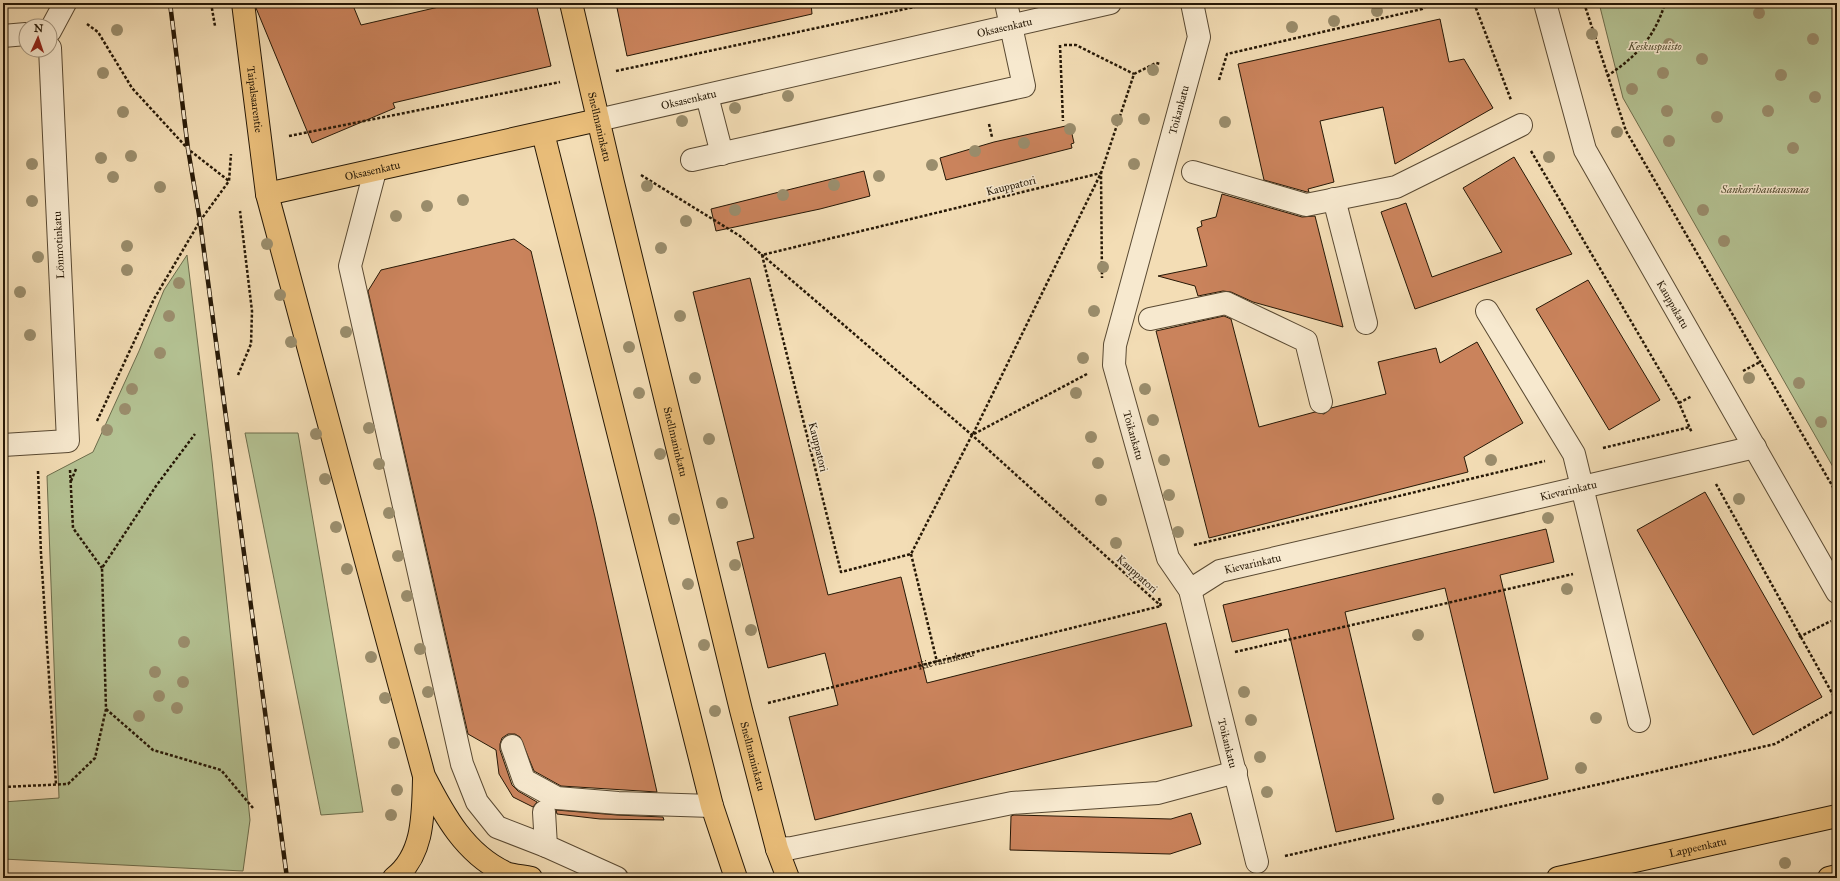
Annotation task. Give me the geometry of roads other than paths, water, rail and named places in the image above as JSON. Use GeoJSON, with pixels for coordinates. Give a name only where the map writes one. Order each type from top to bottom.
{"type":"FeatureCollection","features":[{"type":"Feature","properties":{"kind":"main road","name":"Taipalsaarentie"},"geometry":{"type":"LineString","coordinates":[[243,3],[268,194],[424,776]]}},
{"type":"Feature","properties":{"kind":"main road","name":"Snellmaninkatu"},"geometry":{"type":"LineString","coordinates":[[571,3],[739,702],[777,848],[788,878]]}},
{"type":"Feature","properties":{"kind":"main road","name":"Oksasenkatu"},"geometry":{"type":"LineString","coordinates":[[268,194],[598,120]]}},
{"type":"Feature","properties":{"kind":"main road"},"geometry":{"type":"LineString","coordinates":[[544,133],[712,806],[724,846],[736,878]]}},
{"type":"Feature","properties":{"kind":"main road"},"geometry":{"type":"LineString","coordinates":[[394,878],[403,871],[412,858],[420,836],[423,812],[424,776]]}},
{"type":"Feature","properties":{"kind":"main road"},"geometry":{"type":"LineString","coordinates":[[424,776],[443,812],[459,836],[481,859],[508,873],[531,878]]}},
{"type":"Feature","properties":{"kind":"main road","name":"Lappeenkatu"},"geometry":{"type":"LineString","coordinates":[[1558,878],[1837,816]]}},
{"type":"Feature","properties":{"kind":"main road"},"geometry":{"type":"LineString","coordinates":[[1828,878],[1837,876]]}},
{"type":"Feature","properties":{"kind":"street"},"geometry":{"type":"LineString","coordinates":[[692,160],[1024,86],[1006,3]]}},
{"type":"Feature","properties":{"kind":"street","name":"Oksasenkatu"},"geometry":{"type":"LineString","coordinates":[[598,120],[1110,3]]}},
{"type":"Feature","properties":{"kind":"street","name":"Toikankatu"},"geometry":{"type":"LineString","coordinates":[[1192,3],[1199,37],[1115,345],[1114,365],[1168,558],[1190,590],[1257,862]]}},
{"type":"Feature","properties":{"kind":"street","name":"Kauppakatu"},"geometry":{"type":"LineString","coordinates":[[1544,3],[1585,150],[1837,592]]}},
{"type":"Feature","properties":{"kind":"street"},"geometry":{"type":"LineString","coordinates":[[57,18],[64,4]]}},
{"type":"Feature","properties":{"kind":"street"},"geometry":{"type":"LineString","coordinates":[[3,36],[18,35]]}},
{"type":"Feature","properties":{"kind":"street","name":"Lönnrotinkatu"},"geometry":{"type":"LineString","coordinates":[[3,445],[68,441],[50,58]]}},
{"type":"Feature","properties":{"kind":"street"},"geometry":{"type":"LineString","coordinates":[[707,96],[722,154]]}},
{"type":"Feature","properties":{"kind":"street"},"geometry":{"type":"LineString","coordinates":[[1193,172],[1306,205],[1396,187],[1521,125]]}},
{"type":"Feature","properties":{"kind":"street"},"geometry":{"type":"LineString","coordinates":[[375,170],[350,266],[462,764],[477,802],[497,827],[546,846],[616,878]]}},
{"type":"Feature","properties":{"kind":"street"},"geometry":{"type":"LineString","coordinates":[[1334,199],[1366,323]]}},
{"type":"Feature","properties":{"kind":"street"},"geometry":{"type":"LineString","coordinates":[[1150,319],[1226,303],[1306,341],[1321,402]]}},
{"type":"Feature","properties":{"kind":"street"},"geometry":{"type":"LineString","coordinates":[[1487,311],[1574,454],[1639,721]]}},
{"type":"Feature","properties":{"kind":"street","name":"Kievarinkatu"},"geometry":{"type":"LineString","coordinates":[[1190,590],[1220,571],[1755,447]]}},
{"type":"Feature","properties":{"kind":"street"},"geometry":{"type":"LineString","coordinates":[[512,746],[524,780],[557,798],[618,803],[712,806]]}},
{"type":"Feature","properties":{"kind":"street"},"geometry":{"type":"LineString","coordinates":[[777,848],[792,848],[1012,803],[1158,793],[1236,772]]}},
{"type":"Feature","properties":{"kind":"street"},"geometry":{"type":"LineString","coordinates":[[544,812],[546,846]]}},
{"type":"Feature","properties":{"kind":"railway"},"geometry":{"type":"LineString","coordinates":[[170,3],[188,149],[200,221],[287,878]]}},
{"type":"Feature","properties":{"kind":"park label","name":"Keskuspuisto"},"geometry":{"type":"Point","coordinates":[1655,46]}},
{"type":"Feature","properties":{"kind":"park label","name":"Sankarihautausmaa"},"geometry":{"type":"Point","coordinates":[1765,189]}}]}
